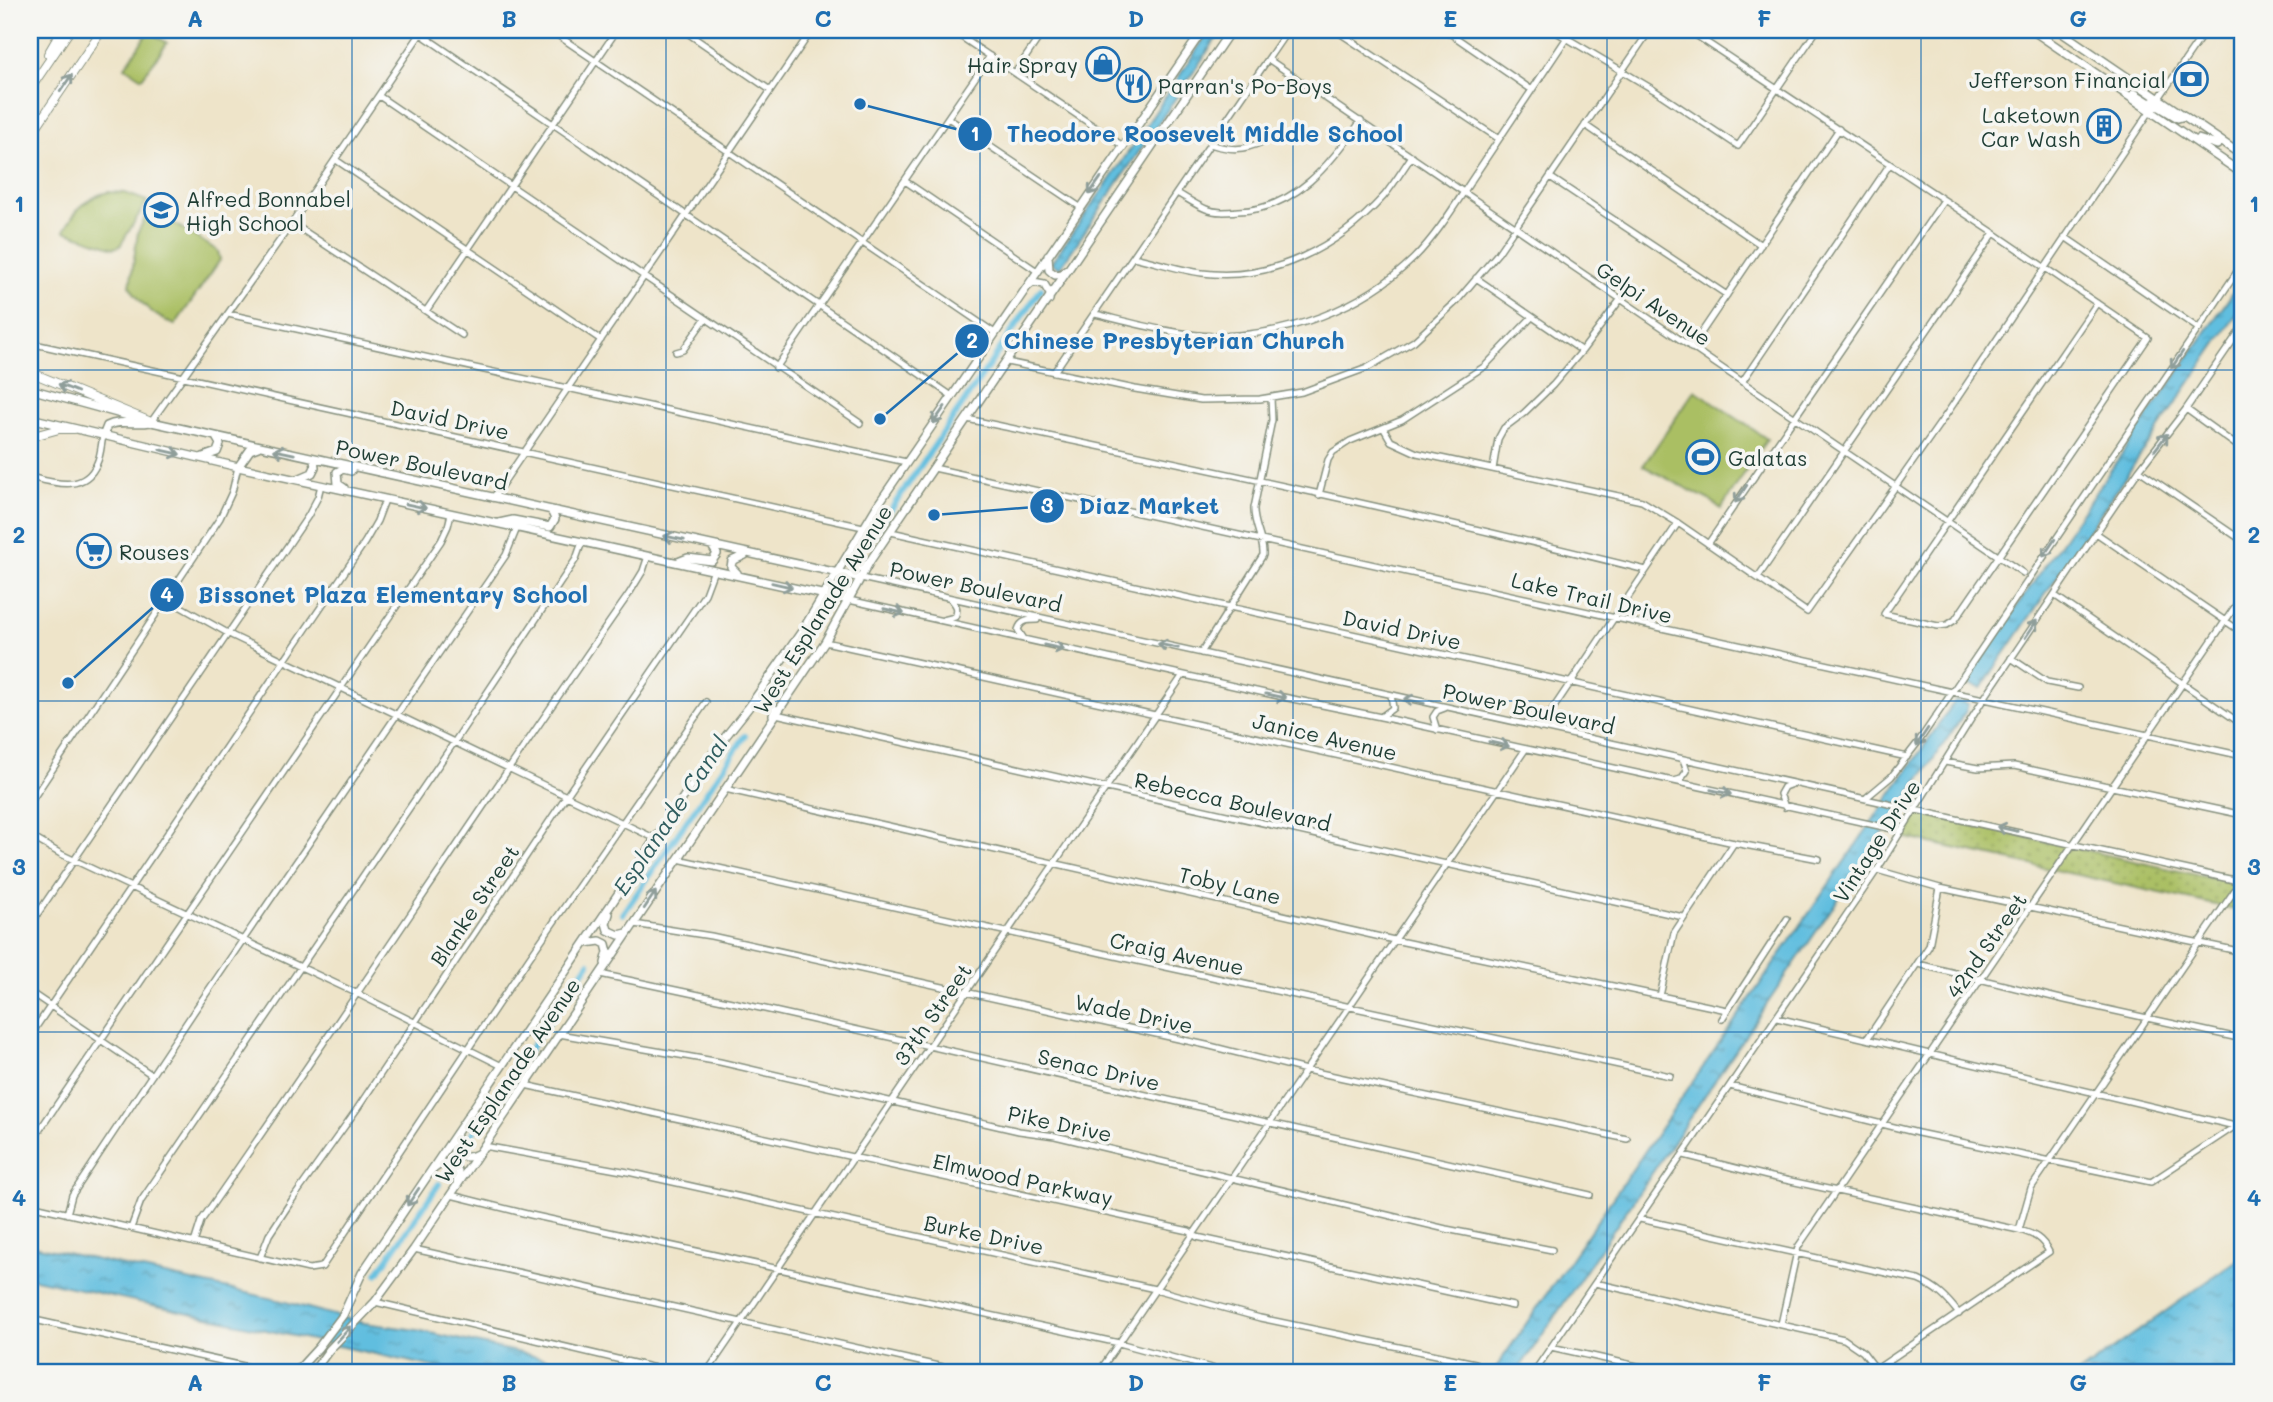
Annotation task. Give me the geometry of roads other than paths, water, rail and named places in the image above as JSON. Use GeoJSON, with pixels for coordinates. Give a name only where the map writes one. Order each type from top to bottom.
{"type":"FeatureCollection","features":[{"type":"Feature","properties":{"kind":"highway"},"geometry":{"type":"LineString","coordinates":[[30,87],[62,30]]}},
{"type":"Feature","properties":{"kind":"highway"},"geometry":{"type":"LineString","coordinates":[[30,87],[70,30]]}},
{"type":"Feature","properties":{"kind":"highway"},"geometry":{"type":"LineString","coordinates":[[30,136],[102,30]]}},
{"type":"Feature","properties":{"kind":"highway"},"geometry":{"type":"LineString","coordinates":[[30,372],[151,422]]}},
{"type":"Feature","properties":{"kind":"highway"},"geometry":{"type":"LineString","coordinates":[[30,437],[59,429],[74,429]]}},
{"type":"Feature","properties":{"kind":"main road","name":"West Esplanade Avenue"},"geometry":{"type":"LineString","coordinates":[[296,1372],[343,1314],[362,1273],[430,1171],[718,746],[753,702],[802,631],[863,527],[906,462],[1203,30]]}},
{"type":"Feature","properties":{"kind":"main road","name":"West Esplanade Avenue"},"geometry":{"type":"LineString","coordinates":[[313,1372],[329,1350],[375,1303],[414,1250],[825,642],[870,561],[1231,30]]}},
{"type":"Feature","properties":{"kind":"main road"},"geometry":{"type":"LineString","coordinates":[[2032,30],[2243,174]]}},
{"type":"Feature","properties":{"kind":"main road"},"geometry":{"type":"LineString","coordinates":[[2058,30],[2243,156]]}},
{"type":"Feature","properties":{"kind":"main road"},"geometry":{"type":"LineString","coordinates":[[2123,92],[2131,92],[2150,103],[2159,98]]}},
{"type":"Feature","properties":{"kind":"main road"},"geometry":{"type":"LineString","coordinates":[[2151,110],[2158,106],[2178,118],[2185,116]]}},
{"type":"Feature","properties":{"kind":"main road"},"geometry":{"type":"LineString","coordinates":[[2178,129],[2213,145],[2221,141]]}},
{"type":"Feature","properties":{"kind":"main road"},"geometry":{"type":"LineString","coordinates":[[1048,254],[1047,264],[1055,275],[1070,268]]}},
{"type":"Feature","properties":{"kind":"main road"},"geometry":{"type":"LineString","coordinates":[[1026,288],[1033,282],[1044,284],[1050,294],[1049,300]]}},
{"type":"Feature","properties":{"kind":"main road","name":"Power Boulevard"},"geometry":{"type":"LineString","coordinates":[[30,389],[216,437],[861,578]]}},
{"type":"Feature","properties":{"kind":"main road","name":"Power Boulevard"},"geometry":{"type":"LineString","coordinates":[[30,418],[294,480],[849,600]]}},
{"type":"Feature","properties":{"kind":"main road"},"geometry":{"type":"LineString","coordinates":[[103,436],[107,426],[114,422],[138,425],[151,422]]}},
{"type":"Feature","properties":{"kind":"main road"},"geometry":{"type":"LineString","coordinates":[[122,440],[119,430],[127,423]]}},
{"type":"Feature","properties":{"kind":"main road"},"geometry":{"type":"LineString","coordinates":[[199,458],[217,452],[220,444],[216,437]]}},
{"type":"Feature","properties":{"kind":"main road"},"geometry":{"type":"LineString","coordinates":[[238,467],[250,450],[258,446]]}},
{"type":"Feature","properties":{"kind":"main road"},"geometry":{"type":"LineString","coordinates":[[294,480],[312,473],[315,467],[314,458]]}},
{"type":"Feature","properties":{"kind":"main road"},"geometry":{"type":"LineString","coordinates":[[350,492],[338,484],[337,472],[343,469],[362,469]]}},
{"type":"Feature","properties":{"kind":"main road"},"geometry":{"type":"LineString","coordinates":[[499,524],[513,520],[550,527],[555,519],[551,510]]}},
{"type":"Feature","properties":{"kind":"main road"},"geometry":{"type":"LineString","coordinates":[[853,545],[851,564],[859,568],[870,561]]}},
{"type":"Feature","properties":{"kind":"main road"},"geometry":{"type":"LineString","coordinates":[[678,562],[688,558],[712,561],[717,554],[712,546]]}},
{"type":"Feature","properties":{"kind":"main road"},"geometry":{"type":"LineString","coordinates":[[741,576],[733,571],[732,561],[749,554]]}},
{"type":"Feature","properties":{"kind":"main road"},"geometry":{"type":"LineString","coordinates":[[837,573],[844,579],[849,600]]}},
{"type":"Feature","properties":{"kind":"main road"},"geometry":{"type":"LineString","coordinates":[[753,702],[763,699],[772,703],[775,710],[769,726]]}},
{"type":"Feature","properties":{"kind":"main road"},"geometry":{"type":"LineString","coordinates":[[612,904],[606,923],[608,930],[619,935],[628,933]]}},
{"type":"Feature","properties":{"kind":"main road"},"geometry":{"type":"LineString","coordinates":[[586,943],[600,941],[606,944],[608,952],[602,971]]}},
{"type":"Feature","properties":{"kind":"main road"},"geometry":{"type":"LineString","coordinates":[[456,1133],[454,1143],[456,1152],[460,1155],[467,1158],[482,1150]]}},
{"type":"Feature","properties":{"kind":"main road"},"geometry":{"type":"LineString","coordinates":[[430,1171],[442,1163],[453,1165],[458,1171],[457,1185]]}},
{"type":"Feature","properties":{"kind":"street"},"geometry":{"type":"LineString","coordinates":[[550,30],[995,333]]}},
{"type":"Feature","properties":{"kind":"street"},"geometry":{"type":"LineString","coordinates":[[426,311],[617,30]]}},
{"type":"Feature","properties":{"kind":"street"},"geometry":{"type":"LineString","coordinates":[[683,30],[770,90]]}},
{"type":"Feature","properties":{"kind":"street"},"geometry":{"type":"LineString","coordinates":[[493,498],[812,30]]}},
{"type":"Feature","properties":{"kind":"street"},"geometry":{"type":"LineString","coordinates":[[951,30],[961,33],[990,56],[1123,146]]}},
{"type":"Feature","properties":{"kind":"street"},"geometry":{"type":"LineString","coordinates":[[1015,73],[1044,30]]}},
{"type":"Feature","properties":{"kind":"street"},"geometry":{"type":"LineString","coordinates":[[1054,372],[1288,30]]}},
{"type":"Feature","properties":{"kind":"street"},"geometry":{"type":"LineString","coordinates":[[1335,30],[1499,139]]}},
{"type":"Feature","properties":{"kind":"street"},"geometry":{"type":"LineString","coordinates":[[1445,30],[1532,90]]}},
{"type":"Feature","properties":{"kind":"street"},"geometry":{"type":"LineString","coordinates":[[1553,30],[1738,146],[1817,30]]}},
{"type":"Feature","properties":{"kind":"street"},"geometry":{"type":"LineString","coordinates":[[1007,362],[1201,400],[1271,397],[1302,392],[1367,368],[1414,341],[1457,301],[1515,228],[1650,30]]}},
{"type":"Feature","properties":{"kind":"street"},"geometry":{"type":"LineString","coordinates":[[1688,30],[1839,129],[1994,233],[2097,303],[2148,338],[1955,620],[1938,626],[1884,614],[2097,303]]}},
{"type":"Feature","properties":{"kind":"street"},"geometry":{"type":"LineString","coordinates":[[2159,98],[2206,30]]}},
{"type":"Feature","properties":{"kind":"street"},"geometry":{"type":"LineString","coordinates":[[151,422],[292,223],[379,96],[419,31],[952,396]]}},
{"type":"Feature","properties":{"kind":"street"},"geometry":{"type":"LineString","coordinates":[[1094,314],[1213,336],[1255,334],[1309,323],[1370,291],[1414,258],[1464,192],[1566,39]]}},
{"type":"Feature","properties":{"kind":"street"},"geometry":{"type":"LineString","coordinates":[[776,368],[990,56]]}},
{"type":"Feature","properties":{"kind":"street","name":"Gelpi Avenue"},"geometry":{"type":"LineString","coordinates":[[1268,59],[2023,573]]}},
{"type":"Feature","properties":{"kind":"street"},"geometry":{"type":"LineString","coordinates":[[379,96],[860,423]]}},
{"type":"Feature","properties":{"kind":"street"},"geometry":{"type":"LineString","coordinates":[[1384,429],[1391,440],[1409,450],[1642,501],[1807,612],[1950,410],[2151,110]]}},
{"type":"Feature","properties":{"kind":"street"},"geometry":{"type":"LineString","coordinates":[[948,118],[1080,207]]}},
{"type":"Feature","properties":{"kind":"street"},"geometry":{"type":"LineString","coordinates":[[1177,193],[1205,209],[1218,212],[1246,211],[1272,204],[1297,192],[1317,176],[1361,121]]}},
{"type":"Feature","properties":{"kind":"street"},"geometry":{"type":"LineString","coordinates":[[1584,125],[1761,245]]}},
{"type":"Feature","properties":{"kind":"street"},"geometry":{"type":"LineString","coordinates":[[1691,348],[1839,129]]}},
{"type":"Feature","properties":{"kind":"street"},"geometry":{"type":"LineString","coordinates":[[1209,145],[1230,150],[1262,142]]}},
{"type":"Feature","properties":{"kind":"street"},"geometry":{"type":"LineString","coordinates":[[1133,257],[1202,273],[1232,274],[1283,265],[1335,240],[1361,219],[1385,194],[1412,156]]}},
{"type":"Feature","properties":{"kind":"street"},"geometry":{"type":"LineString","coordinates":[[335,160],[601,340]]}},
{"type":"Feature","properties":{"kind":"street"},"geometry":{"type":"LineString","coordinates":[[1742,382],[1890,164]]}},
{"type":"Feature","properties":{"kind":"street"},"geometry":{"type":"LineString","coordinates":[[1550,177],[1727,295]]}},
{"type":"Feature","properties":{"kind":"street"},"geometry":{"type":"LineString","coordinates":[[905,181],[1037,271]]}},
{"type":"Feature","properties":{"kind":"street"},"geometry":{"type":"LineString","coordinates":[[1708,544],[1944,200]]}},
{"type":"Feature","properties":{"kind":"street"},"geometry":{"type":"LineString","coordinates":[[292,223],[462,335]]}},
{"type":"Feature","properties":{"kind":"street"},"geometry":{"type":"LineString","coordinates":[[1758,577],[1994,233]]}},
{"type":"Feature","properties":{"kind":"street"},"geometry":{"type":"LineString","coordinates":[[2065,237],[2199,329]]}},
{"type":"Feature","properties":{"kind":"street","name":"Vintage Drive"},"geometry":{"type":"LineString","coordinates":[[1866,798],[1891,777],[1907,757],[2243,263]]}},
{"type":"Feature","properties":{"kind":"street"},"geometry":{"type":"LineString","coordinates":[[1476,278],[1582,351]]}},
{"type":"Feature","properties":{"kind":"street"},"geometry":{"type":"LineString","coordinates":[[1493,469],[1498,439],[1504,428],[1553,385],[1620,300]]}},
{"type":"Feature","properties":{"kind":"street"},"geometry":{"type":"LineString","coordinates":[[228,314],[906,462]]}},
{"type":"Feature","properties":{"kind":"street"},"geometry":{"type":"LineString","coordinates":[[1320,495],[1328,460],[1333,452],[1350,441],[1384,429],[1485,366],[1532,317]]}},
{"type":"Feature","properties":{"kind":"street"},"geometry":{"type":"LineString","coordinates":[[676,352],[683,350],[705,319]]}},
{"type":"Feature","properties":{"kind":"street","name":"Vintage Drive"},"geometry":{"type":"LineString","coordinates":[[1534,1372],[1877,870],[1902,831],[1912,807],[1945,762],[2011,658],[2139,470],[2186,409],[2243,326]]}},
{"type":"Feature","properties":{"kind":"street","name":"David Drive"},"geometry":{"type":"LineString","coordinates":[[30,343],[863,527]]}},
{"type":"Feature","properties":{"kind":"street"},"geometry":{"type":"LineString","coordinates":[[1201,653],[1261,560],[1264,547],[1254,520],[1272,420],[1271,397]]}},
{"type":"Feature","properties":{"kind":"street"},"geometry":{"type":"LineString","coordinates":[[2186,409],[2243,450]]}},
{"type":"Feature","properties":{"kind":"street"},"geometry":{"type":"LineString","coordinates":[[967,419],[1260,480],[1646,570]]}},
{"type":"Feature","properties":{"kind":"street"},"geometry":{"type":"LineString","coordinates":[[30,477],[70,485],[80,482],[97,464],[103,436]]}},
{"type":"Feature","properties":{"kind":"street"},"geometry":{"type":"LineString","coordinates":[[30,803],[220,518],[238,467]]}},
{"type":"Feature","properties":{"kind":"street","name":"Lake Trail Drive"},"geometry":{"type":"LineString","coordinates":[[934,468],[2243,756]]}},
{"type":"Feature","properties":{"kind":"street"},"geometry":{"type":"LineString","coordinates":[[2139,470],[2243,541]]}},
{"type":"Feature","properties":{"kind":"street"},"geometry":{"type":"LineString","coordinates":[[30,925],[308,516],[321,485]]}},
{"type":"Feature","properties":{"kind":"street"},"geometry":{"type":"LineString","coordinates":[[30,1036],[365,542],[385,500]]}},
{"type":"Feature","properties":{"kind":"street"},"geometry":{"type":"LineString","coordinates":[[30,1144],[441,541],[451,514]]}},
{"type":"Feature","properties":{"kind":"street"},"geometry":{"type":"LineString","coordinates":[[1540,728],[1678,523]]}},
{"type":"Feature","properties":{"kind":"street"},"geometry":{"type":"LineString","coordinates":[[67,1214],[72,1195],[506,555],[517,528]]}},
{"type":"Feature","properties":{"kind":"street","name":"David Drive"},"geometry":{"type":"LineString","coordinates":[[891,532],[1907,757]]}},
{"type":"Feature","properties":{"kind":"street"},"geometry":{"type":"LineString","coordinates":[[2096,533],[2243,633]]}},
{"type":"Feature","properties":{"kind":"street"},"geometry":{"type":"LineString","coordinates":[[131,1228],[141,1201],[456,741],[576,559],[582,542]]}},
{"type":"Feature","properties":{"kind":"street"},"geometry":{"type":"LineString","coordinates":[[194,1243],[201,1221],[358,994],[509,766],[629,594],[643,571],[648,556]]}},
{"type":"Feature","properties":{"kind":"street","name":"Blanke Street"},"geometry":{"type":"LineString","coordinates":[[260,1258],[269,1235],[284,1211],[705,594],[714,569]]}},
{"type":"Feature","properties":{"kind":"street","name":"Power Boulevard"},"geometry":{"type":"LineString","coordinates":[[861,578],[1792,784],[1912,807],[2243,880]]}},
{"type":"Feature","properties":{"kind":"street"},"geometry":{"type":"LineString","coordinates":[[2054,595],[2243,725]]}},
{"type":"Feature","properties":{"kind":"street","name":"42nd Street"},"geometry":{"type":"LineString","coordinates":[[1781,1324],[1798,1247],[2243,595]]}},
{"type":"Feature","properties":{"kind":"street"},"geometry":{"type":"LineString","coordinates":[[940,621],[955,617],[957,606],[950,598]]}},
{"type":"Feature","properties":{"kind":"street"},"geometry":{"type":"LineString","coordinates":[[167,599],[284,661],[509,766],[656,839]]}},
{"type":"Feature","properties":{"kind":"street","name":"Power Boulevard"},"geometry":{"type":"LineString","coordinates":[[849,600],[1902,831]]}},
{"type":"Feature","properties":{"kind":"street"},"geometry":{"type":"LineString","coordinates":[[1026,640],[1018,630],[1022,622],[1047,620]]}},
{"type":"Feature","properties":{"kind":"street","name":"Janice Avenue"},"geometry":{"type":"LineString","coordinates":[[825,642],[1734,843],[1819,859]]}},
{"type":"Feature","properties":{"kind":"street"},"geometry":{"type":"LineString","coordinates":[[2011,658],[2047,682],[2078,688]]}},
{"type":"Feature","properties":{"kind":"street","name":"37th Street"},"geometry":{"type":"LineString","coordinates":[[707,1372],[1183,675]]}},
{"type":"Feature","properties":{"kind":"street"},"geometry":{"type":"LineString","coordinates":[[1381,717],[1393,708],[1391,695]]}},
{"type":"Feature","properties":{"kind":"street"},"geometry":{"type":"LineString","coordinates":[[30,1205],[260,1258],[317,1269],[322,1267],[706,702]]}},
{"type":"Feature","properties":{"kind":"street"},"geometry":{"type":"LineString","coordinates":[[1437,730],[1433,717],[1437,711],[1445,708]]}},
{"type":"Feature","properties":{"kind":"street","name":"Rebecca Boulevard"},"geometry":{"type":"LineString","coordinates":[[776,715],[1683,917]]}},
{"type":"Feature","properties":{"kind":"street"},"geometry":{"type":"LineString","coordinates":[[1099,1372],[1525,750]]}},
{"type":"Feature","properties":{"kind":"street"},"geometry":{"type":"LineString","coordinates":[[1674,781],[1681,779],[1688,771],[1683,759]]}},
{"type":"Feature","properties":{"kind":"street"},"geometry":{"type":"LineString","coordinates":[[1945,762],[1978,768],[2014,766],[2113,785],[2243,815]]}},
{"type":"Feature","properties":{"kind":"street"},"geometry":{"type":"LineString","coordinates":[[1785,807],[1780,794],[1784,787],[1792,784]]}},
{"type":"Feature","properties":{"kind":"street","name":"Toby Lane"},"geometry":{"type":"LineString","coordinates":[[725,789],[1394,940],[1727,1010]]}},
{"type":"Feature","properties":{"kind":"street"},"geometry":{"type":"LineString","coordinates":[[30,836],[74,860],[302,967],[502,1066]]}},
{"type":"Feature","properties":{"kind":"street"},"geometry":{"type":"LineString","coordinates":[[1660,996],[1674,933],[1734,843]]}},
{"type":"Feature","properties":{"kind":"street","name":"Craig Avenue"},"geometry":{"type":"LineString","coordinates":[[678,859],[1670,1076]]}},
{"type":"Feature","properties":{"kind":"street"},"geometry":{"type":"LineString","coordinates":[[1877,870],[1940,888],[2243,952]]}},
{"type":"Feature","properties":{"kind":"street"},"geometry":{"type":"LineString","coordinates":[[2019,1230],[2027,1195],[2243,880]]}},
{"type":"Feature","properties":{"kind":"street"},"geometry":{"type":"LineString","coordinates":[[1867,1039],[1929,946],[1940,888]]}},
{"type":"Feature","properties":{"kind":"street"},"geometry":{"type":"LineString","coordinates":[[1722,1019],[1787,919]]}},
{"type":"Feature","properties":{"kind":"street","name":"Wade Drive"},"geometry":{"type":"LineString","coordinates":[[634,924],[711,936],[1626,1139]]}},
{"type":"Feature","properties":{"kind":"street"},"geometry":{"type":"LineString","coordinates":[[1918,964],[2243,1039]]}},
{"type":"Feature","properties":{"kind":"street","name":"Senac Drive"},"geometry":{"type":"LineString","coordinates":[[602,971],[1590,1195]]}},
{"type":"Feature","properties":{"kind":"street"},"geometry":{"type":"LineString","coordinates":[[30,992],[152,1075]]}},
{"type":"Feature","properties":{"kind":"street"},"geometry":{"type":"LineString","coordinates":[[1777,1018],[2235,1126]]}},
{"type":"Feature","properties":{"kind":"street","name":"Pike Drive"},"geometry":{"type":"LineString","coordinates":[[559,1034],[720,1062],[1019,1131],[1055,1136],[1446,1229],[1552,1250]]}},
{"type":"Feature","properties":{"kind":"street","name":"Elmwood Parkway"},"geometry":{"type":"LineString","coordinates":[[525,1085],[1189,1231],[1210,1240],[1513,1306]]}},
{"type":"Feature","properties":{"kind":"street"},"geometry":{"type":"LineString","coordinates":[[1730,1086],[1881,1124],[2151,1182],[2243,1121]]}},
{"type":"Feature","properties":{"kind":"street","name":"Burke Drive"},"geometry":{"type":"LineString","coordinates":[[482,1150],[628,1172],[1155,1289],[1260,1318],[1475,1363]]}},
{"type":"Feature","properties":{"kind":"street"},"geometry":{"type":"LineString","coordinates":[[1595,1283],[1844,1339],[1863,1352],[1874,1371],[2049,1252],[2038,1237],[2019,1230],[1684,1155]]}},
{"type":"Feature","properties":{"kind":"street"},"geometry":{"type":"LineString","coordinates":[[451,1195],[531,1215],[1119,1343],[1226,1372]]}},
{"type":"Feature","properties":{"kind":"street"},"geometry":{"type":"LineString","coordinates":[[1640,1219],[1918,1280],[1945,1296],[1959,1314]]}},
{"type":"Feature","properties":{"kind":"street"},"geometry":{"type":"LineString","coordinates":[[414,1250],[965,1372]]}},
{"type":"Feature","properties":{"kind":"street"},"geometry":{"type":"LineString","coordinates":[[375,1303],[672,1372]]}},
{"type":"Feature","properties":{"kind":"street"},"geometry":{"type":"LineString","coordinates":[[30,1319],[271,1372]]}},
{"type":"Feature","properties":{"kind":"street"},"geometry":{"type":"LineString","coordinates":[[1551,1347],[1664,1372]]}},
{"type":"Feature","properties":{"kind":"water"},"geometry":{"type":"Polygon","coordinates":[[[1210,30],[1222,30],[1060,268],[1051,263],[1111,178],[1210,30]]]}},
{"type":"Feature","properties":{"kind":"water"},"geometry":{"type":"Polygon","coordinates":[[[2243,278],[2243,305],[1981,688],[1967,684],[1978,663],[2243,278]]]}},
{"type":"Feature","properties":{"kind":"water"},"geometry":{"type":"Polygon","coordinates":[[[1955,701],[1968,704],[1966,711],[1517,1372],[1493,1372],[1955,701]]]}},
{"type":"Feature","properties":{"kind":"water"},"geometry":{"type":"Polygon","coordinates":[[[30,1245],[278,1300],[364,1323],[417,1330],[605,1372],[457,1372],[30,1278],[30,1245]]]}},
{"type":"Feature","properties":{"kind":"water"},"geometry":{"type":"Polygon","coordinates":[[[2243,1256],[2243,1372],[2081,1372],[2240,1258],[2243,1256]]]}},
{"type":"Feature","properties":{"kind":"waterway","name":"Esplanade Canal"},"geometry":{"type":"LineString","coordinates":[[868,543],[1041,289]]}},
{"type":"Feature","properties":{"kind":"waterway","name":"Esplanade Canal"},"geometry":{"type":"LineString","coordinates":[[623,914],[745,736]]}},
{"type":"Feature","properties":{"kind":"waterway","name":"Esplanade Canal"},"geometry":{"type":"LineString","coordinates":[[472,1134],[589,963]]}},
{"type":"Feature","properties":{"kind":"waterway","name":"Esplanade Canal"},"geometry":{"type":"LineString","coordinates":[[377,1274],[439,1184]]}},
{"type":"Feature","properties":{"kind":"place","name":"Hair Spray"},"geometry":{"type":"Point","coordinates":[1103,64]}},
{"type":"Feature","properties":{"kind":"place","name":"Jefferson Financial"},"geometry":{"type":"Point","coordinates":[2191,79]}},
{"type":"Feature","properties":{"kind":"place","name":"Parran's Po-Boys"},"geometry":{"type":"Point","coordinates":[1134,85]}},
{"type":"Feature","properties":{"kind":"place","name":"Theodore Roosevelt Middle School"},"geometry":{"type":"Point","coordinates":[860,104]}},
{"type":"Feature","properties":{"kind":"place","name":"Laketown Car Wash"},"geometry":{"type":"Point","coordinates":[2104,126]}},
{"type":"Feature","properties":{"kind":"place","name":"Alfred Bonnabel High School"},"geometry":{"type":"Point","coordinates":[161,210]}},
{"type":"Feature","properties":{"kind":"place","name":"Chinese Presbyterian Church"},"geometry":{"type":"Point","coordinates":[880,419]}},
{"type":"Feature","properties":{"kind":"place","name":"Galatas"},"geometry":{"type":"Point","coordinates":[1703,457]}},
{"type":"Feature","properties":{"kind":"place","name":"Diaz Market"},"geometry":{"type":"Point","coordinates":[934,515]}},
{"type":"Feature","properties":{"kind":"place","name":"Rouses"},"geometry":{"type":"Point","coordinates":[94,551]}},
{"type":"Feature","properties":{"kind":"place","name":"Bissonet Plaza Elementary School"},"geometry":{"type":"Point","coordinates":[68,683]}}]}
